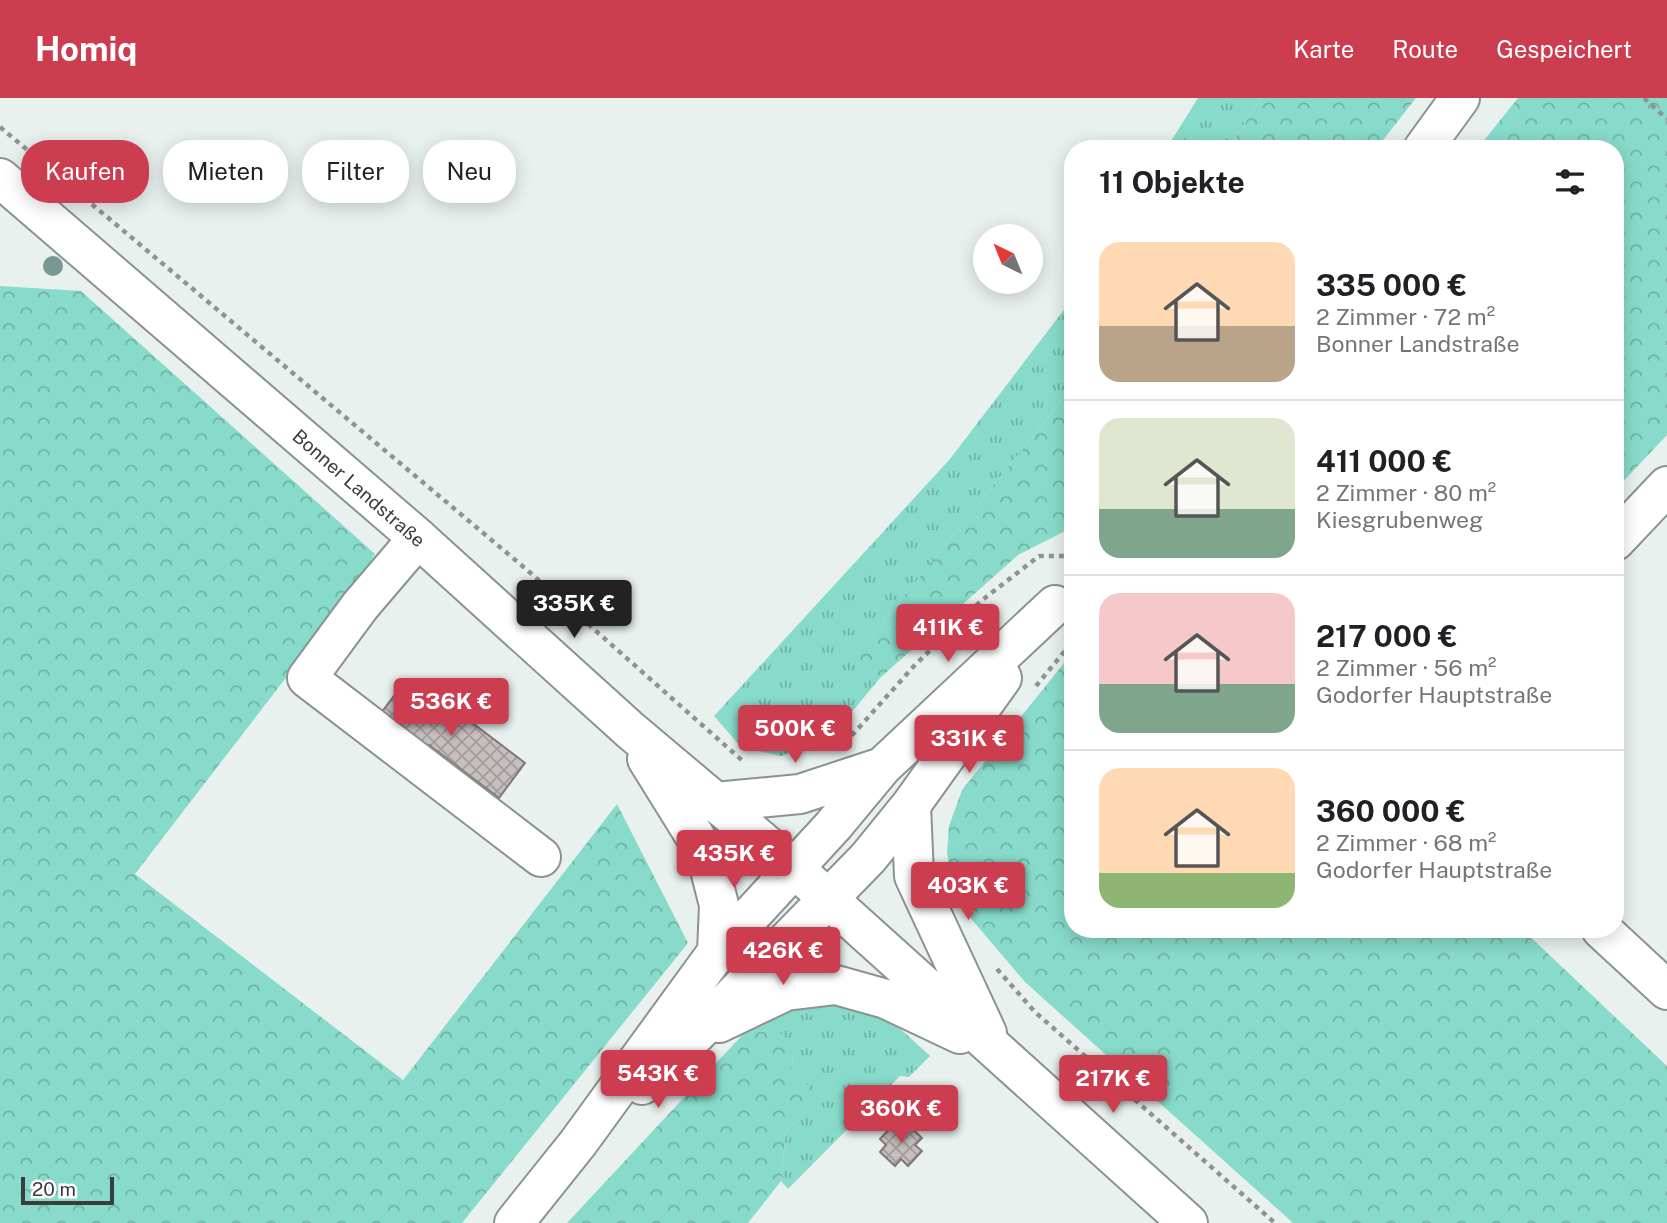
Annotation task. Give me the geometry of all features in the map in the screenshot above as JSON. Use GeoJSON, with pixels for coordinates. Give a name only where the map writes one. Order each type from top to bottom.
{"type":"FeatureCollection","features":[{"type":"Feature","properties":{"kind":"main road"},"geometry":{"type":"LineString","coordinates":[[1430,140],[1460,98]]}},
{"type":"Feature","properties":{"kind":"main road","name":"Bonner Landstraße"},"geometry":{"type":"LineString","coordinates":[[0,178],[418,538],[630,730],[795,869],[1188,1223]]}},
{"type":"Feature","properties":{"kind":"main road"},"geometry":{"type":"LineString","coordinates":[[1624,531],[1667,486]]}},
{"type":"Feature","properties":{"kind":"main road"},"geometry":{"type":"LineString","coordinates":[[418,538],[360,606],[307,678],[541,857]]}},
{"type":"Feature","properties":{"kind":"main road"},"geometry":{"type":"LineString","coordinates":[[514,1223],[578,1143],[717,952],[795,869],[882,767],[1064,594]]}},
{"type":"Feature","properties":{"kind":"main road"},"geometry":{"type":"LineString","coordinates":[[578,1143],[696,1034],[868,858],[911,805],[1064,594]]}},
{"type":"Feature","properties":{"kind":"main road"},"geometry":{"type":"LineString","coordinates":[[630,730],[706,854],[719,905],[717,952]]}},
{"type":"Feature","properties":{"kind":"main road"},"geometry":{"type":"LineString","coordinates":[[715,802],[800,794],[882,767]]}},
{"type":"Feature","properties":{"kind":"main road"},"geometry":{"type":"LineString","coordinates":[[911,805],[914,876],[995,1049]]}},
{"type":"Feature","properties":{"kind":"main road"},"geometry":{"type":"LineString","coordinates":[[1611,938],[1667,990]]}},
{"type":"Feature","properties":{"kind":"main road"},"geometry":{"type":"LineString","coordinates":[[696,1034],[786,991],[836,985],[886,999],[995,1049]]}},
{"type":"Feature","properties":{"kind":"path"},"geometry":{"type":"LineString","coordinates":[[1644,98],[1667,119]]}},
{"type":"Feature","properties":{"kind":"path"},"geometry":{"type":"LineString","coordinates":[[0,127],[526,569],[743,763],[756,765]]}},
{"type":"Feature","properties":{"kind":"path"},"geometry":{"type":"LineString","coordinates":[[836,748],[855,732],[914,666],[981,601],[1039,556],[1064,556]]}},
{"type":"Feature","properties":{"kind":"path"},"geometry":{"type":"LineString","coordinates":[[992,963],[1035,1012],[1275,1223]]}},
{"type":"Feature","properties":{"kind":"green space"},"geometry":{"type":"Polygon","coordinates":[[[1198,98],[1261,98],[1234,140],[1172,140],[1198,98]]]}},
{"type":"Feature","properties":{"kind":"green space"},"geometry":{"type":"Polygon","coordinates":[[[1261,98],[1416,98],[1383,140],[1234,140],[1261,98]]]}},
{"type":"Feature","properties":{"kind":"green space"},"geometry":{"type":"Polygon","coordinates":[[[1518,98],[1667,98],[1667,435],[1624,480],[1624,140],[1484,140],[1518,98]]]}},
{"type":"Feature","properties":{"kind":"green space"},"geometry":{"type":"Polygon","coordinates":[[[0,286],[81,291],[375,554],[348,597],[135,874],[403,1080],[617,804],[688,943],[462,1223],[0,1223],[0,286]]]}},
{"type":"Feature","properties":{"kind":"green space"},"geometry":{"type":"Polygon","coordinates":[[[1064,310],[1064,397],[856,656],[880,678],[832,736],[781,756],[741,747],[714,716],[950,459],[1064,310]]]}},
{"type":"Feature","properties":{"kind":"green space"},"geometry":{"type":"Polygon","coordinates":[[[1064,397],[1064,532],[1018,555],[880,678],[855,657],[1064,397]]]}},
{"type":"Feature","properties":{"kind":"green space"},"geometry":{"type":"Polygon","coordinates":[[[1064,663],[1064,938],[1532,938],[1667,1066],[1667,1223],[1293,1223],[1025,982],[956,901],[947,853],[949,826],[962,790],[1064,663]]]}},
{"type":"Feature","properties":{"kind":"green space"},"geometry":{"type":"Polygon","coordinates":[[[817,999],[860,1007],[894,1023],[930,1056],[909,1077],[900,1076],[788,1189],[781,1181],[786,1131],[805,1112],[791,1072],[793,1055],[747,1030],[760,1020],[817,999]]]}},
{"type":"Feature","properties":{"kind":"green space"},"geometry":{"type":"Polygon","coordinates":[[[747,1030],[783,1034],[793,1055],[791,1072],[810,1087],[805,1112],[786,1131],[781,1181],[748,1223],[567,1223],[747,1030]]]}},
{"type":"Feature","properties":{"kind":"building"},"geometry":{"type":"Polygon","coordinates":[[[406,680],[458,719],[462,715],[525,763],[499,798],[429,745],[424,752],[378,717],[406,680]]]}},
{"type":"Feature","properties":{"kind":"building"},"geometry":{"type":"Polygon","coordinates":[[[894,1124],[901,1131],[907,1124],[922,1138],[915,1145],[922,1151],[908,1166],[901,1159],[895,1166],[880,1152],[886,1145],[880,1139],[894,1124]]]}}]}
